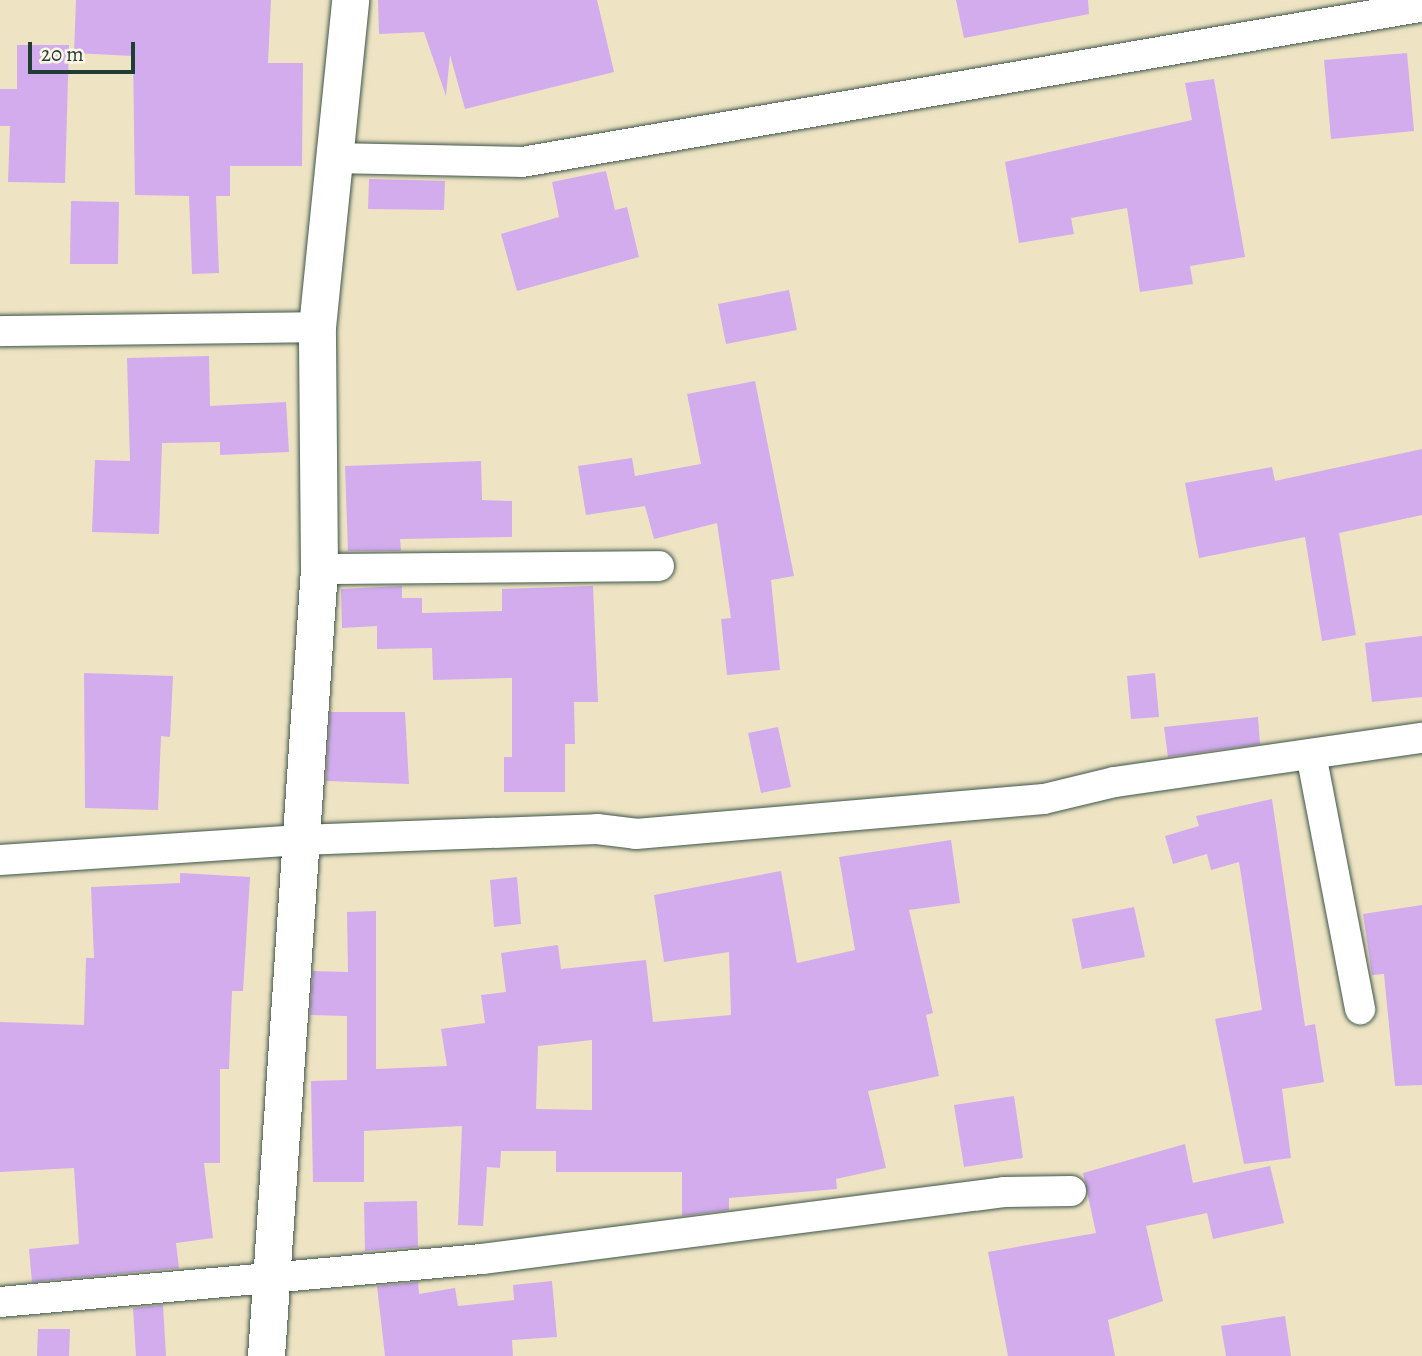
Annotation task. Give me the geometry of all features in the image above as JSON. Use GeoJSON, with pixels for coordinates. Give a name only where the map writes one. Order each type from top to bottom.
{"type":"FeatureCollection","features":[{"type":"Feature","properties":{"kind":"street"},"geometry":{"type":"LineString","coordinates":[[267,1356],[319,569],[317,327],[350,0]]}},
{"type":"Feature","properties":{"kind":"street"},"geometry":{"type":"LineString","coordinates":[[336,158],[522,162],[1419,7]]}},
{"type":"Feature","properties":{"kind":"street"},"geometry":{"type":"LineString","coordinates":[[0,331],[317,327]]}},
{"type":"Feature","properties":{"kind":"street"},"geometry":{"type":"LineString","coordinates":[[319,569],[659,566]]}},
{"type":"Feature","properties":{"kind":"street"},"geometry":{"type":"LineString","coordinates":[[0,860],[300,840],[597,829],[636,834],[1044,799],[1422,738]]}},
{"type":"Feature","properties":{"kind":"street"},"geometry":{"type":"LineString","coordinates":[[1311,754],[1360,1009]]}},
{"type":"Feature","properties":{"kind":"street"},"geometry":{"type":"LineString","coordinates":[[0,1302],[272,1275],[482,1259],[1004,1192],[1071,1191]]}},
{"type":"Feature","properties":{"kind":"building"},"geometry":{"type":"Polygon","coordinates":[[[76,0],[271,0],[268,63],[303,63],[302,166],[230,166],[230,196],[216,196],[219,273],[192,274],[189,196],[135,195],[133,56],[74,53],[76,0]]]}},
{"type":"Feature","properties":{"kind":"building"},"geometry":{"type":"Polygon","coordinates":[[[378,0],[597,0],[614,72],[465,109],[450,55],[446,96],[424,32],[379,34],[378,0]]]}},
{"type":"Feature","properties":{"kind":"building"},"geometry":{"type":"Polygon","coordinates":[[[956,0],[1088,0],[1089,14],[964,38],[956,0]]]}},
{"type":"Feature","properties":{"kind":"building"},"geometry":{"type":"Polygon","coordinates":[[[17,45],[69,45],[65,183],[8,182],[10,126],[0,126],[0,89],[17,89],[17,45]]]}},
{"type":"Feature","properties":{"kind":"building"},"geometry":{"type":"Polygon","coordinates":[[[1407,53],[1414,131],[1331,139],[1324,60],[1407,53]]]}},
{"type":"Feature","properties":{"kind":"building"},"geometry":{"type":"Polygon","coordinates":[[[1214,79],[1245,257],[1190,266],[1193,284],[1140,292],[1127,208],[1071,218],[1074,234],[1019,243],[1005,162],[1192,120],[1185,83],[1214,79]]]}},
{"type":"Feature","properties":{"kind":"building"},"geometry":{"type":"Polygon","coordinates":[[[606,171],[615,210],[627,207],[639,257],[517,291],[501,234],[559,217],[552,182],[606,171]]]}},
{"type":"Feature","properties":{"kind":"building"},"geometry":{"type":"Polygon","coordinates":[[[369,179],[445,181],[444,210],[368,209],[369,179]]]}},
{"type":"Feature","properties":{"kind":"building"},"geometry":{"type":"Polygon","coordinates":[[[71,201],[119,202],[118,264],[70,264],[71,201]]]}},
{"type":"Feature","properties":{"kind":"building"},"geometry":{"type":"Polygon","coordinates":[[[789,290],[797,330],[726,344],[718,304],[789,290]]]}},
{"type":"Feature","properties":{"kind":"building"},"geometry":{"type":"Polygon","coordinates":[[[209,356],[210,406],[286,402],[289,452],[220,455],[220,442],[162,443],[159,534],[92,532],[95,460],[130,461],[127,358],[209,356]]]}},
{"type":"Feature","properties":{"kind":"building"},"geometry":{"type":"Polygon","coordinates":[[[755,381],[794,576],[771,580],[780,670],[727,675],[721,619],[731,618],[717,523],[654,539],[645,506],[586,515],[578,466],[632,458],[635,476],[701,464],[687,394],[755,381]]]}},
{"type":"Feature","properties":{"kind":"building"},"geometry":{"type":"Polygon","coordinates":[[[1422,449],[1422,515],[1339,533],[1356,635],[1322,641],[1305,537],[1199,558],[1185,483],[1272,467],[1275,481],[1422,449]]]}},
{"type":"Feature","properties":{"kind":"building"},"geometry":{"type":"Polygon","coordinates":[[[481,461],[482,500],[512,501],[512,537],[400,539],[401,551],[348,551],[345,466],[481,461]]]}},
{"type":"Feature","properties":{"kind":"building"},"geometry":{"type":"Polygon","coordinates":[[[402,586],[402,598],[422,598],[422,613],[502,611],[502,589],[593,586],[598,702],[574,702],[575,744],[565,744],[565,792],[504,792],[504,757],[512,757],[512,678],[433,680],[432,648],[377,649],[377,626],[342,628],[341,589],[402,586]]]}},
{"type":"Feature","properties":{"kind":"building"},"geometry":{"type":"Polygon","coordinates":[[[1422,636],[1422,697],[1372,702],[1365,643],[1422,636]]]}},
{"type":"Feature","properties":{"kind":"building"},"geometry":{"type":"Polygon","coordinates":[[[84,673],[173,676],[170,737],[161,736],[158,810],[85,808],[84,673]]]}},
{"type":"Feature","properties":{"kind":"building"},"geometry":{"type":"Polygon","coordinates":[[[1155,673],[1159,717],[1131,719],[1127,676],[1155,673]]]}},
{"type":"Feature","properties":{"kind":"building"},"geometry":{"type":"Polygon","coordinates":[[[330,712],[405,712],[409,784],[326,781],[330,712]]]}},
{"type":"Feature","properties":{"kind":"building"},"geometry":{"type":"Polygon","coordinates":[[[1258,717],[1260,744],[1168,757],[1164,727],[1258,717]]]}},
{"type":"Feature","properties":{"kind":"building"},"geometry":{"type":"Polygon","coordinates":[[[778,727],[791,787],[761,793],[748,733],[778,727]]]}},
{"type":"Feature","properties":{"kind":"building"},"geometry":{"type":"Polygon","coordinates":[[[1272,799],[1305,1026],[1315,1024],[1324,1082],[1282,1089],[1291,1158],[1244,1164],[1215,1019],[1262,1010],[1239,862],[1211,870],[1207,854],[1173,864],[1165,836],[1199,826],[1196,816],[1272,799]]]}},
{"type":"Feature","properties":{"kind":"building"},"geometry":{"type":"Polygon","coordinates":[[[951,840],[960,903],[909,910],[933,1013],[926,1015],[939,1076],[868,1091],[886,1168],[836,1179],[837,1189],[729,1198],[729,1210],[682,1216],[682,1172],[556,1172],[556,1151],[501,1151],[500,1168],[487,1167],[483,1226],[458,1225],[462,1126],[364,1131],[364,1182],[313,1182],[311,1081],[347,1080],[347,1016],[310,1015],[313,971],[348,972],[347,912],[376,911],[376,1069],[447,1066],[441,1029],[485,1023],[481,995],[506,992],[501,953],[558,945],[561,969],[646,960],[653,1022],[731,1015],[729,952],[664,962],[654,895],[781,871],[797,963],[855,950],[839,857],[951,840]],[[592,1040],[538,1046],[536,1109],[592,1110],[592,1040]]]}},
{"type":"Feature","properties":{"kind":"building"},"geometry":{"type":"Polygon","coordinates":[[[180,873],[250,877],[243,991],[232,991],[229,1069],[220,1069],[220,1163],[204,1163],[213,1238],[176,1243],[179,1268],[32,1282],[29,1249],[79,1244],[74,1168],[0,1172],[0,1022],[84,1025],[86,958],[94,958],[91,887],[180,883],[180,873]]]}},
{"type":"Feature","properties":{"kind":"building"},"geometry":{"type":"Polygon","coordinates":[[[517,877],[521,924],[494,927],[490,880],[517,877]]]}},
{"type":"Feature","properties":{"kind":"building"},"geometry":{"type":"Polygon","coordinates":[[[1422,905],[1422,1085],[1395,1086],[1384,974],[1372,975],[1363,914],[1422,905]]]}},
{"type":"Feature","properties":{"kind":"building"},"geometry":{"type":"Polygon","coordinates":[[[1134,907],[1145,957],[1082,969],[1072,919],[1134,907]]]}},
{"type":"Feature","properties":{"kind":"building"},"geometry":{"type":"Polygon","coordinates":[[[1014,1096],[1023,1158],[964,1167],[954,1105],[1014,1096]]]}},
{"type":"Feature","properties":{"kind":"building"},"geometry":{"type":"Polygon","coordinates":[[[1185,1144],[1193,1183],[1270,1166],[1284,1223],[1213,1239],[1207,1213],[1146,1226],[1163,1301],[1108,1320],[1115,1356],[1008,1356],[988,1252],[1096,1233],[1083,1173],[1185,1144]]]}},
{"type":"Feature","properties":{"kind":"building"},"geometry":{"type":"Polygon","coordinates":[[[417,1201],[418,1247],[365,1251],[364,1202],[417,1201]]]}},
{"type":"Feature","properties":{"kind":"building"},"geometry":{"type":"Polygon","coordinates":[[[552,1281],[557,1337],[512,1340],[513,1356],[385,1356],[377,1286],[418,1282],[419,1294],[455,1288],[458,1306],[514,1300],[513,1285],[552,1281]]]}},
{"type":"Feature","properties":{"kind":"building"},"geometry":{"type":"Polygon","coordinates":[[[163,1305],[166,1356],[136,1356],[133,1308],[163,1305]]]}},
{"type":"Feature","properties":{"kind":"building"},"geometry":{"type":"Polygon","coordinates":[[[1285,1316],[1291,1356],[1226,1356],[1221,1326],[1285,1316]]]}},
{"type":"Feature","properties":{"kind":"building"},"geometry":{"type":"Polygon","coordinates":[[[38,1329],[70,1329],[69,1356],[37,1356],[38,1329]]]}}]}
